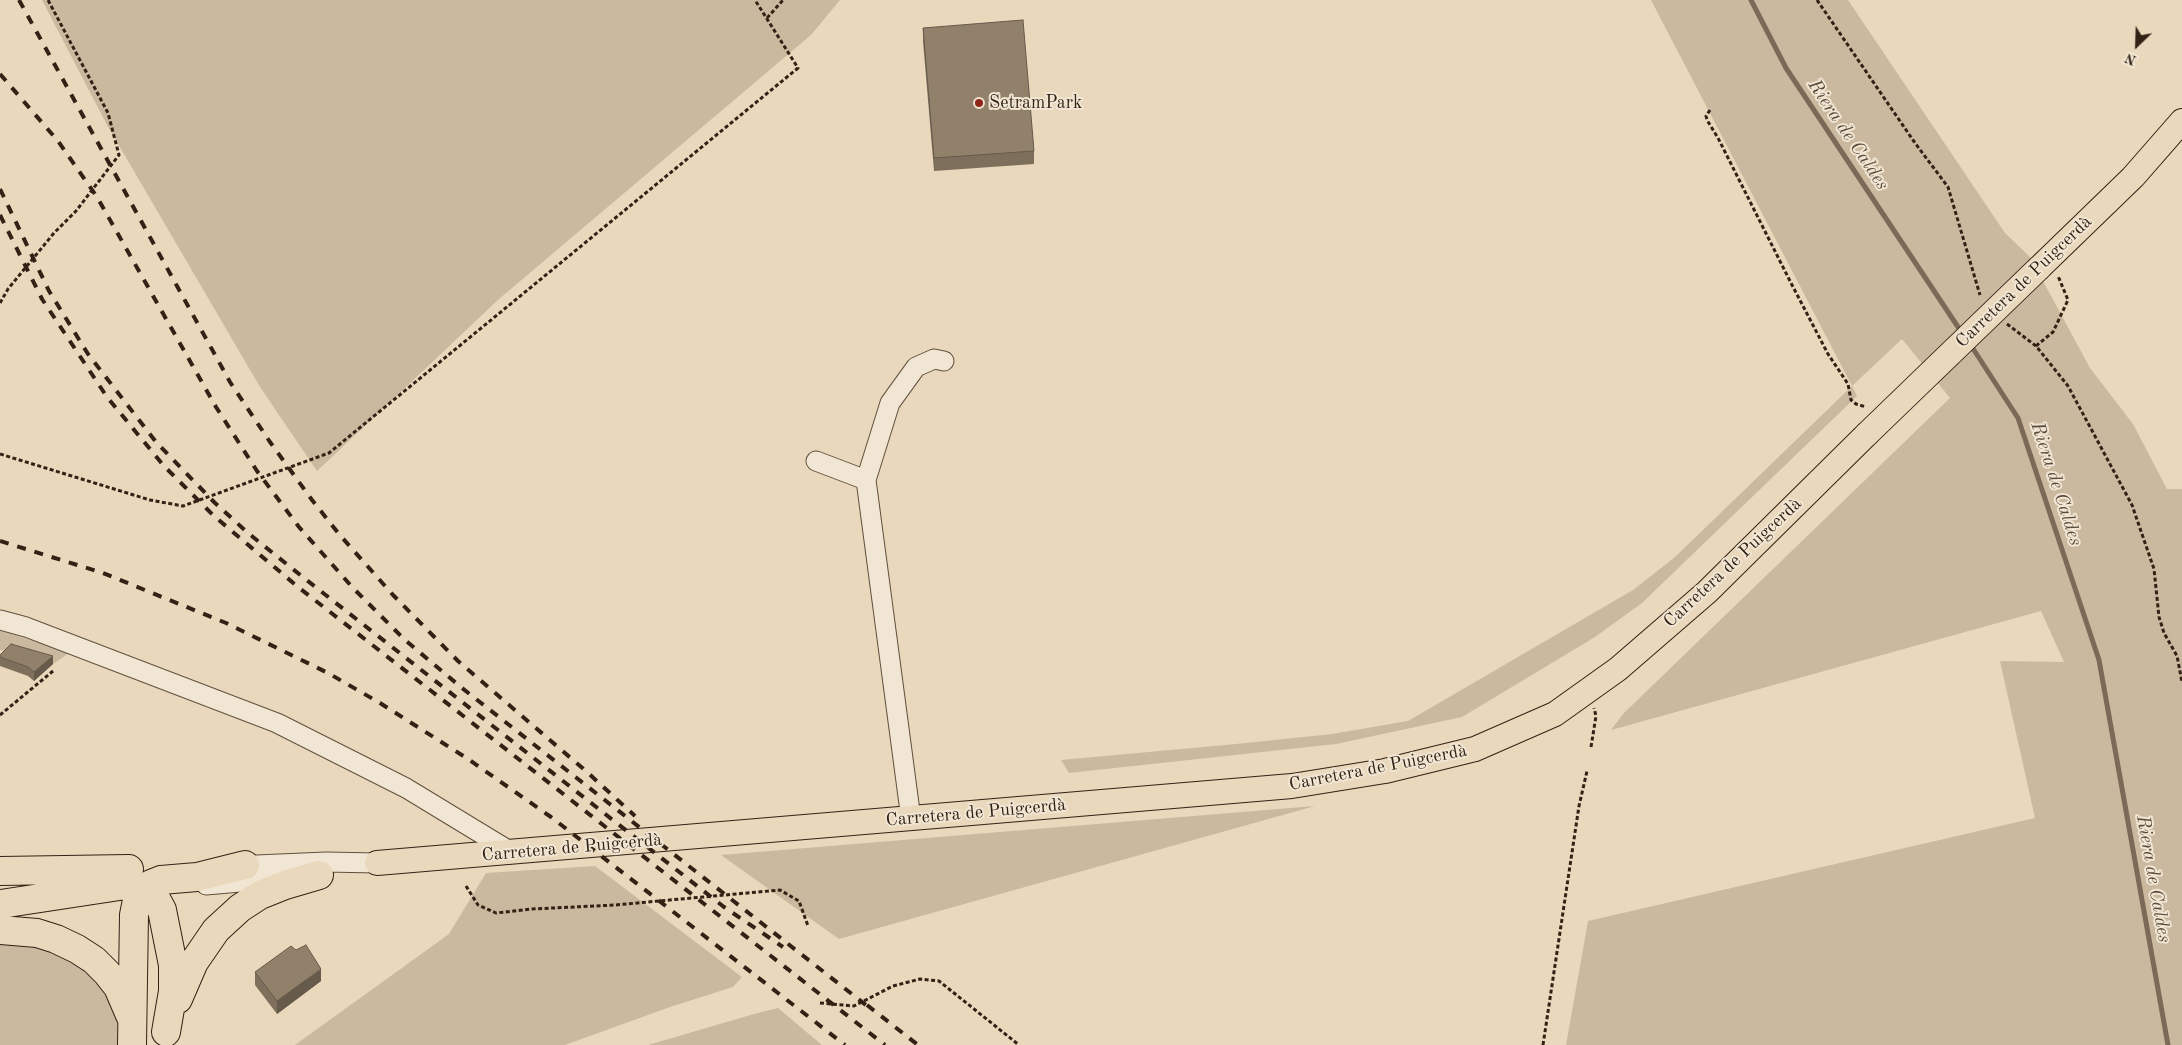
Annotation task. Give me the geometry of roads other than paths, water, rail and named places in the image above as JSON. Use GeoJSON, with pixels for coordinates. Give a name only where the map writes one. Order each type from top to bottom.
{"type":"FeatureCollection","features":[{"type":"Feature","properties":{"kind":"highway"},"geometry":{"type":"LineString","coordinates":[[132,1038],[134,915],[137,900],[151,884],[161,880],[196,877],[245,865]]}},
{"type":"Feature","properties":{"kind":"highway"},"geometry":{"type":"LineString","coordinates":[[0,871],[194,867]]}},
{"type":"Feature","properties":{"kind":"highway"},"geometry":{"type":"LineString","coordinates":[[164,1039],[194,962],[222,924],[240,908],[260,895],[319,875]]}},
{"type":"Feature","properties":{"kind":"highway"},"geometry":{"type":"LineString","coordinates":[[0,913],[126,885],[144,890],[156,899],[162,910],[172,958],[173,991],[164,1039]]}},
{"type":"Feature","properties":{"kind":"highway"},"geometry":{"type":"LineString","coordinates":[[0,913],[24,931],[56,939],[94,960],[118,988],[130,1012],[132,1038]]}},
{"type":"Feature","properties":{"kind":"main road","name":"Carretera de Puigcerdà"},"geometry":{"type":"LineString","coordinates":[[377,863],[1292,786],[1385,771],[1476,749],[1556,714],[1618,669],[1707,592],[2132,177],[2182,121]]}},
{"type":"Feature","properties":{"kind":"main road","name":"Carretera de Puigcerdà"},"geometry":{"type":"LineString","coordinates":[[2132,177],[2182,135]]}},
{"type":"Feature","properties":{"kind":"street"},"geometry":{"type":"LineString","coordinates":[[911,819],[866,480],[890,404],[916,367],[934,359],[944,361]]}},
{"type":"Feature","properties":{"kind":"street"},"geometry":{"type":"LineString","coordinates":[[816,461],[866,480]]}},
{"type":"Feature","properties":{"kind":"street"},"geometry":{"type":"LineString","coordinates":[[0,620],[26,628],[277,723],[406,788],[513,853]]}},
{"type":"Feature","properties":{"kind":"street"},"geometry":{"type":"LineString","coordinates":[[0,913],[82,882],[141,872],[245,865],[326,862],[377,863]]}},
{"type":"Feature","properties":{"kind":"street"},"geometry":{"type":"LineString","coordinates":[[144,890],[319,875],[377,863]]}},
{"type":"Feature","properties":{"kind":"waterway","name":"Riera de Caldes"},"geometry":{"type":"LineString","coordinates":[[1751,0],[1786,68],[1962,333]]}},
{"type":"Feature","properties":{"kind":"waterway","name":"Riera de Caldes"},"geometry":{"type":"LineString","coordinates":[[1970,344],[2018,418],[2099,660],[2168,1045]]}},
{"type":"Feature","properties":{"kind":"railway"},"geometry":{"type":"LineString","coordinates":[[19,0],[230,382],[312,500],[339,534],[393,595],[458,661],[635,816]]}},
{"type":"Feature","properties":{"kind":"railway"},"geometry":{"type":"LineString","coordinates":[[0,74],[58,141],[97,197],[216,407],[257,471],[299,527],[353,588],[405,640],[462,688],[871,1009]]}},
{"type":"Feature","properties":{"kind":"railway"},"geometry":{"type":"LineString","coordinates":[[0,189],[49,291],[88,354],[156,442],[214,502],[248,533],[304,578],[724,907],[783,947]]}},
{"type":"Feature","properties":{"kind":"railway"},"geometry":{"type":"LineString","coordinates":[[0,215],[42,299],[107,397],[164,466],[214,516],[298,587],[885,1045]]}},
{"type":"Feature","properties":{"kind":"railway"},"geometry":{"type":"LineString","coordinates":[[0,541],[103,573],[226,623],[328,673],[380,703],[468,759],[551,817],[845,1045]]}},
{"type":"Feature","properties":{"kind":"railway"},"geometry":{"type":"LineString","coordinates":[[867,1005],[918,1045]]}},
{"type":"Feature","properties":{"kind":"place","name":"SetramPark"},"geometry":{"type":"Point","coordinates":[979,103]}}]}
